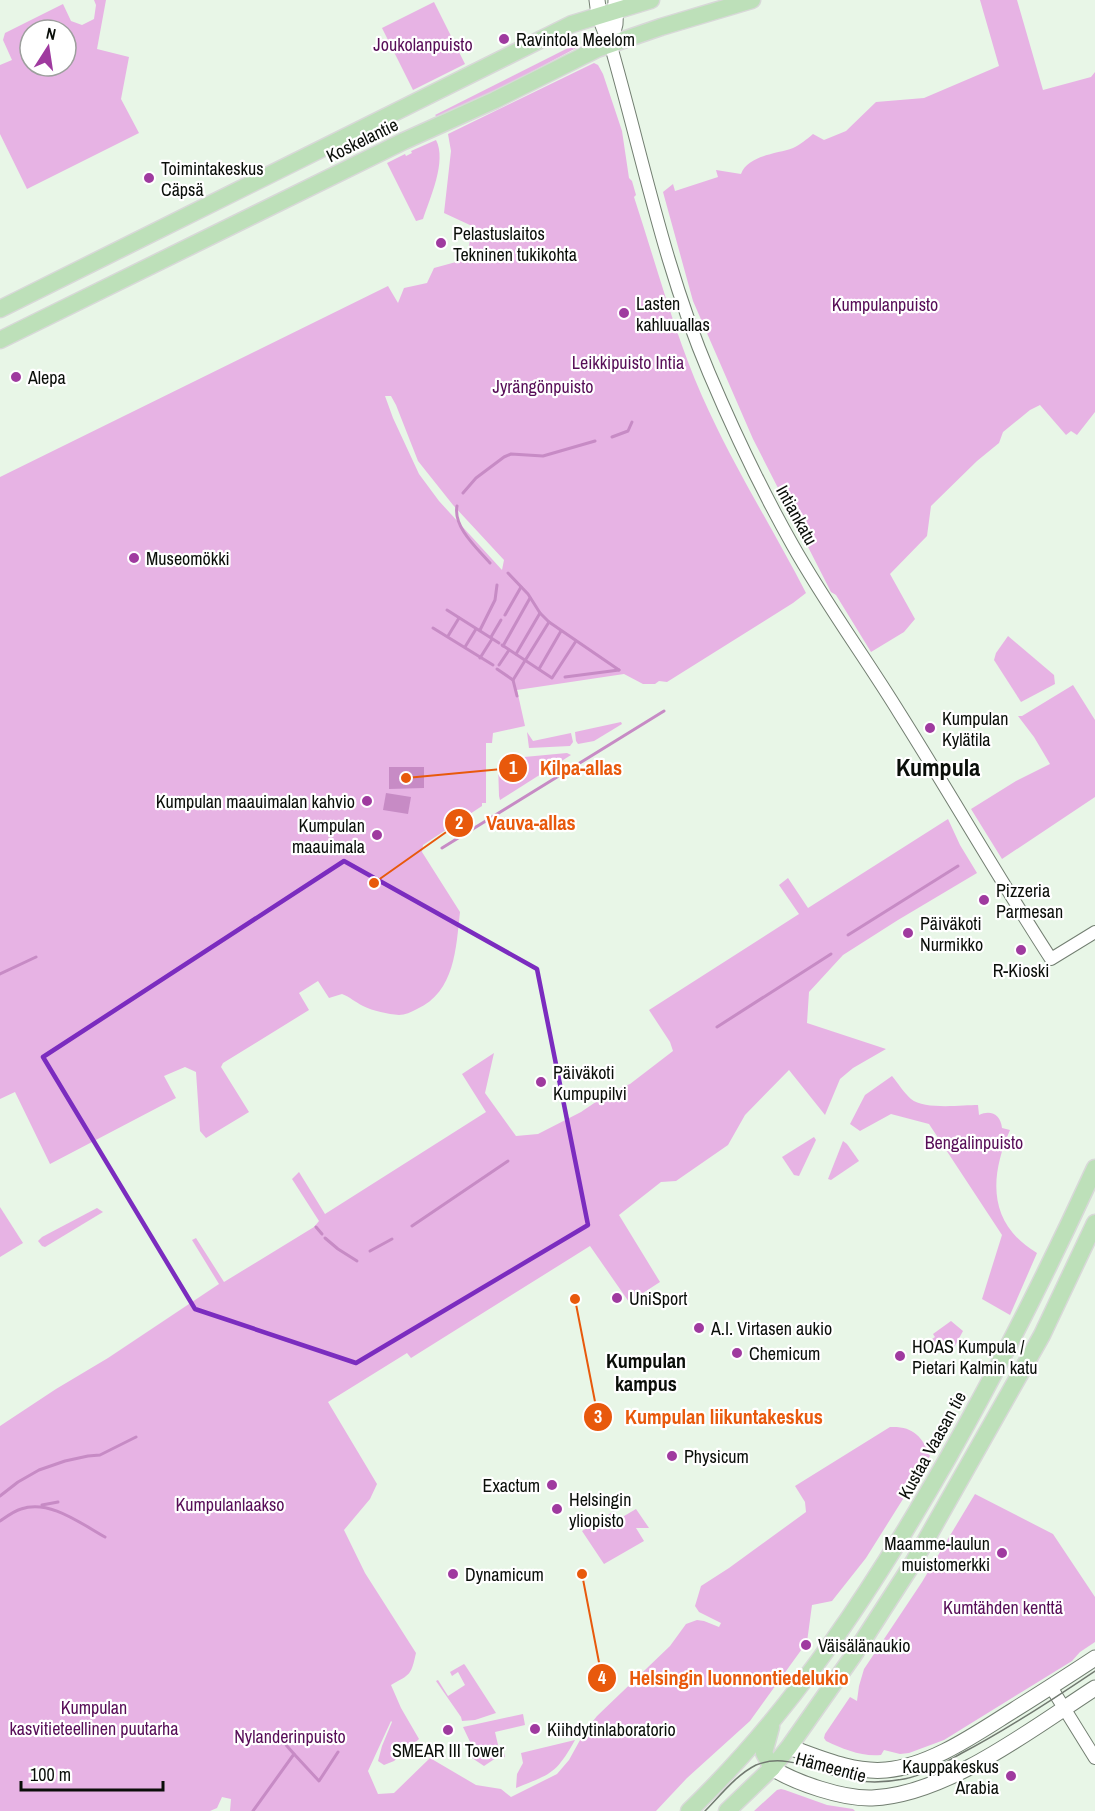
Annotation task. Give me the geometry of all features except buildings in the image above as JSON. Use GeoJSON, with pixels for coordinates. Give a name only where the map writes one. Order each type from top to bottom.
{"type":"FeatureCollection","features":[{"type":"Feature","properties":{"kind":"main road","name":"Koskelantie"},"geometry":{"type":"LineString","coordinates":[[0,309],[572,24],[598,7],[651,0]]}},
{"type":"Feature","properties":{"kind":"main road","name":"Koskelantie"},"geometry":{"type":"LineString","coordinates":[[0,340],[404,141],[495,100],[610,43],[752,0]]}},
{"type":"Feature","properties":{"kind":"main road"},"geometry":{"type":"LineString","coordinates":[[610,43],[615,24],[616,5]]}},
{"type":"Feature","properties":{"kind":"main road"},"geometry":{"type":"LineString","coordinates":[[598,7],[610,43]]}},
{"type":"Feature","properties":{"kind":"main road","name":"Kustaa Vaasan tie"},"geometry":{"type":"LineString","coordinates":[[771,1724],[856,1607],[919,1509],[1021,1324],[1095,1168]]}},
{"type":"Feature","properties":{"kind":"main road"},"geometry":{"type":"LineString","coordinates":[[771,1724],[764,1753],[772,1768],[853,1656],[913,1563],[1042,1335],[1095,1223]]}},
{"type":"Feature","properties":{"kind":"main road","name":"Hämeentie"},"geometry":{"type":"LineString","coordinates":[[789,1747],[855,1768],[886,1770],[905,1767],[957,1744],[1095,1658]]}},
{"type":"Feature","properties":{"kind":"main road","name":"Hämeentie"},"geometry":{"type":"LineString","coordinates":[[727,1811],[772,1768],[784,1776],[826,1790],[868,1798],[922,1789],[940,1782],[998,1750],[1095,1688]]}},
{"type":"Feature","properties":{"kind":"main road"},"geometry":{"type":"LineString","coordinates":[[689,1811],[771,1724]]}},
{"type":"Feature","properties":{"kind":"main road"},"geometry":{"type":"LineString","coordinates":[[747,1752],[766,1744],[789,1747]]}},
{"type":"Feature","properties":{"kind":"street","name":"Intiankatu"},"geometry":{"type":"LineString","coordinates":[[610,43],[650,194],[684,308],[708,370],[763,492],[823,596],[899,712],[1051,959],[1095,932]]}},
{"type":"Feature","properties":{"kind":"street"},"geometry":{"type":"LineString","coordinates":[[1051,1687],[1095,1758]]}},
{"type":"Feature","properties":{"kind":"highlighted area"},"geometry":{"type":"Polygon","coordinates":[[[344,861],[537,969],[588,1225],[356,1363],[195,1309],[43,1057],[344,861]]]}},
{"type":"Feature","properties":{"kind":"green space"},"geometry":{"type":"Polygon","coordinates":[[[94,0],[106,0],[97,49],[129,57],[121,99],[139,133],[27,189],[0,134],[0,65],[12,60],[3,40],[5,33],[18,26],[18,78],[78,78],[78,24],[82,25],[94,19],[96,5],[94,0]]]}},
{"type":"Feature","properties":{"kind":"green space","name":"Kumpulanpuisto"},"geometry":{"type":"Polygon","coordinates":[[[980,0],[1017,0],[1043,90],[1091,77],[1095,72],[1095,412],[1077,435],[1071,431],[1066,435],[1040,405],[1030,410],[1003,432],[999,443],[931,506],[927,536],[890,574],[915,619],[904,632],[871,652],[836,595],[831,592],[753,439],[693,301],[663,192],[673,184],[675,191],[718,177],[716,170],[741,174],[756,159],[793,148],[813,134],[824,140],[846,131],[876,102],[924,98],[999,66],[980,0]]]}},
{"type":"Feature","properties":{"kind":"green space","name":"Joukolanpuisto"},"geometry":{"type":"Polygon","coordinates":[[[434,2],[465,64],[413,90],[382,28],[434,2]]]}},
{"type":"Feature","properties":{"kind":"green space"},"geometry":{"type":"Polygon","coordinates":[[[63,4],[70,18],[35,18],[63,4]]]}},
{"type":"Feature","properties":{"kind":"green space"},"geometry":{"type":"Polygon","coordinates":[[[578,43],[580,46],[499,89],[442,116],[435,115],[578,43]]]}},
{"type":"Feature","properties":{"kind":"green space"},"geometry":{"type":"Polygon","coordinates":[[[594,63],[598,65],[622,131],[629,178],[636,195],[634,197],[692,372],[726,446],[806,593],[667,682],[643,684],[624,674],[517,690],[525,726],[493,733],[492,743],[486,743],[486,803],[482,803],[482,806],[423,845],[422,852],[460,912],[451,968],[439,992],[430,1001],[404,1014],[385,1013],[367,1008],[342,994],[329,998],[318,981],[299,993],[309,1010],[223,1063],[221,1067],[249,1112],[206,1138],[200,1131],[196,1072],[185,1067],[164,1076],[176,1098],[50,1164],[15,1092],[0,1099],[0,477],[388,286],[398,303],[404,288],[427,283],[434,268],[467,259],[472,226],[444,213],[451,151],[448,134],[594,63]],[[385,396],[419,474],[439,501],[502,570],[504,560],[453,505],[418,461],[391,396],[385,396]]]}},
{"type":"Feature","properties":{"kind":"green space"},"geometry":{"type":"Polygon","coordinates":[[[436,140],[440,158],[439,169],[423,219],[416,221],[387,163],[436,140]]]}},
{"type":"Feature","properties":{"kind":"green space"},"geometry":{"type":"Polygon","coordinates":[[[1008,636],[1054,675],[1055,684],[1021,702],[994,660],[1008,636]]]}},
{"type":"Feature","properties":{"kind":"green space"},"geometry":{"type":"Polygon","coordinates":[[[1073,685],[1095,720],[1095,797],[1002,859],[971,809],[1016,781],[1050,764],[1018,716],[1022,716],[1073,685]]]}},
{"type":"Feature","properties":{"kind":"green space"},"geometry":{"type":"Polygon","coordinates":[[[621,722],[622,724],[594,741],[578,744],[576,741],[575,732],[621,722]]]}},
{"type":"Feature","properties":{"kind":"green space"},"geometry":{"type":"Polygon","coordinates":[[[527,732],[533,741],[571,733],[573,742],[570,746],[529,748],[527,732]]]}},
{"type":"Feature","properties":{"kind":"green space"},"geometry":{"type":"Polygon","coordinates":[[[567,753],[571,755],[500,800],[498,762],[502,759],[567,753]]]}},
{"type":"Feature","properties":{"kind":"green space"},"geometry":{"type":"Polygon","coordinates":[[[948,819],[977,873],[843,955],[809,992],[807,1023],[886,1049],[853,1068],[840,1079],[825,1115],[789,1070],[745,1115],[728,1145],[676,1181],[661,1182],[619,1215],[660,1282],[629,1302],[590,1246],[411,1358],[407,1353],[328,1402],[377,1484],[370,1499],[344,1530],[365,1573],[416,1653],[409,1673],[391,1685],[419,1739],[394,1761],[384,1765],[378,1761],[391,1721],[368,1771],[378,1794],[394,1793],[430,1758],[476,1785],[501,1789],[511,1797],[557,1774],[569,1760],[585,1731],[597,1716],[670,1646],[686,1624],[697,1620],[719,1627],[721,1623],[699,1612],[695,1606],[701,1586],[806,1512],[805,1502],[795,1486],[890,1427],[911,1430],[924,1443],[930,1456],[866,1558],[832,1601],[812,1605],[807,1642],[750,1721],[687,1778],[656,1811],[230,1811],[231,1799],[222,1797],[217,1808],[210,1811],[0,1811],[0,1426],[219,1284],[192,1240],[196,1238],[224,1282],[314,1227],[319,1221],[292,1179],[299,1172],[325,1214],[486,1112],[462,1074],[494,1053],[485,1093],[516,1136],[538,1134],[581,1112],[612,1091],[630,1084],[673,1051],[670,1042],[649,1010],[799,914],[779,885],[788,878],[808,908],[948,819]]]}},
{"type":"Feature","properties":{"kind":"green space","name":"Bengalinpuisto"},"geometry":{"type":"Polygon","coordinates":[[[892,1076],[908,1097],[917,1102],[934,1106],[978,1105],[979,1115],[995,1114],[1002,1128],[1010,1130],[998,1165],[997,1199],[1001,1214],[1009,1228],[1037,1253],[1010,1315],[982,1299],[1002,1235],[929,1124],[891,1114],[860,1131],[850,1124],[865,1095],[892,1076]]]}},
{"type":"Feature","properties":{"kind":"green space"},"geometry":{"type":"Polygon","coordinates":[[[814,1137],[816,1140],[799,1176],[794,1175],[782,1157],[814,1137]]]}},
{"type":"Feature","properties":{"kind":"green space"},"geometry":{"type":"Polygon","coordinates":[[[843,1141],[859,1161],[831,1180],[828,1179],[843,1141]]]}},
{"type":"Feature","properties":{"kind":"green space"},"geometry":{"type":"Polygon","coordinates":[[[0,1207],[23,1243],[0,1257],[0,1207]]]}},
{"type":"Feature","properties":{"kind":"green space"},"geometry":{"type":"Polygon","coordinates":[[[97,1208],[103,1212],[45,1247],[38,1241],[42,1237],[97,1208]]]}},
{"type":"Feature","properties":{"kind":"green space"},"geometry":{"type":"Polygon","coordinates":[[[951,1321],[963,1331],[950,1355],[928,1342],[935,1337],[933,1334],[951,1321]]]}},
{"type":"Feature","properties":{"kind":"green space","name":"Kumtähden kenttä"},"geometry":{"type":"Polygon","coordinates":[[[975,1494],[1053,1534],[1095,1597],[1095,1642],[1080,1652],[1072,1661],[944,1740],[909,1753],[900,1754],[884,1750],[881,1755],[860,1754],[826,1741],[825,1734],[850,1697],[857,1701],[864,1669],[922,1582],[975,1494]]]}},
{"type":"Feature","properties":{"kind":"green space"},"geometry":{"type":"Polygon","coordinates":[[[636,1509],[649,1528],[636,1528],[644,1541],[604,1564],[582,1531],[614,1511],[619,1519],[636,1509]]]}},
{"type":"Feature","properties":{"kind":"green space"},"geometry":{"type":"Polygon","coordinates":[[[464,1664],[496,1713],[475,1720],[462,1721],[436,1681],[438,1680],[448,1696],[465,1685],[458,1672],[452,1676],[450,1672],[464,1664]]]}},
{"type":"Feature","properties":{"kind":"green space"},"geometry":{"type":"Polygon","coordinates":[[[523,1714],[525,1725],[495,1732],[499,1749],[503,1748],[505,1757],[496,1758],[484,1766],[472,1758],[472,1746],[463,1727],[523,1714]]]}},
{"type":"Feature","properties":{"kind":"green space"},"geometry":{"type":"Polygon","coordinates":[[[575,1740],[563,1760],[552,1772],[516,1788],[517,1774],[523,1763],[521,1753],[575,1740]]]}},
{"type":"Feature","properties":{"kind":"green space"},"geometry":{"type":"Polygon","coordinates":[[[781,1789],[827,1805],[855,1811],[754,1811],[781,1789]]]}},
{"type":"Feature","properties":{"kind":"shaded area"},"geometry":{"type":"Polygon","coordinates":[[[389,767],[424,767],[424,788],[389,789],[389,767]]]}},
{"type":"Feature","properties":{"kind":"shaded area"},"geometry":{"type":"Polygon","coordinates":[[[386,793],[411,797],[408,814],[383,810],[386,793]]]}},
{"type":"Feature","properties":{"kind":"waterway"},"geometry":{"type":"LineString","coordinates":[[612,437],[628,431],[632,422]]}},
{"type":"Feature","properties":{"kind":"waterway"},"geometry":{"type":"LineString","coordinates":[[463,493],[476,478],[511,454],[543,456],[595,441]]}},
{"type":"Feature","properties":{"kind":"waterway"},"geometry":{"type":"LineString","coordinates":[[457,506],[462,529],[490,563]]}},
{"type":"Feature","properties":{"kind":"waterway"},"geometry":{"type":"LineString","coordinates":[[508,573],[528,594],[540,613],[549,622],[619,670]]}},
{"type":"Feature","properties":{"kind":"waterway"},"geometry":{"type":"LineString","coordinates":[[480,630],[495,600],[497,585]]}},
{"type":"Feature","properties":{"kind":"waterway"},"geometry":{"type":"LineString","coordinates":[[505,615],[521,587]]}},
{"type":"Feature","properties":{"kind":"waterway"},"geometry":{"type":"LineString","coordinates":[[503,646],[530,598]]}},
{"type":"Feature","properties":{"kind":"waterway"},"geometry":{"type":"LineString","coordinates":[[447,610],[499,643]]}},
{"type":"Feature","properties":{"kind":"waterway"},"geometry":{"type":"LineString","coordinates":[[516,654],[540,613]]}},
{"type":"Feature","properties":{"kind":"waterway"},"geometry":{"type":"LineString","coordinates":[[448,636],[459,618]]}},
{"type":"Feature","properties":{"kind":"waterway"},"geometry":{"type":"LineString","coordinates":[[491,637],[501,620]]}},
{"type":"Feature","properties":{"kind":"waterway"},"geometry":{"type":"LineString","coordinates":[[517,696],[513,680],[549,622]]}},
{"type":"Feature","properties":{"kind":"waterway"},"geometry":{"type":"LineString","coordinates":[[433,628],[493,665]]}},
{"type":"Feature","properties":{"kind":"waterway"},"geometry":{"type":"LineString","coordinates":[[465,647],[476,629]]}},
{"type":"Feature","properties":{"kind":"waterway"},"geometry":{"type":"LineString","coordinates":[[539,669],[561,631]]}},
{"type":"Feature","properties":{"kind":"waterway"},"geometry":{"type":"LineString","coordinates":[[480,658],[492,639]]}},
{"type":"Feature","properties":{"kind":"waterway"},"geometry":{"type":"LineString","coordinates":[[502,645],[552,678],[576,641]]}},
{"type":"Feature","properties":{"kind":"waterway"},"geometry":{"type":"LineString","coordinates":[[499,665],[509,650]]}},
{"type":"Feature","properties":{"kind":"waterway"},"geometry":{"type":"LineString","coordinates":[[497,669],[513,680]]}},
{"type":"Feature","properties":{"kind":"waterway"},"geometry":{"type":"LineString","coordinates":[[565,677],[619,670]]}},
{"type":"Feature","properties":{"kind":"waterway"},"geometry":{"type":"LineString","coordinates":[[442,848],[664,711]]}},
{"type":"Feature","properties":{"kind":"waterway"},"geometry":{"type":"LineString","coordinates":[[848,935],[958,866]]}},
{"type":"Feature","properties":{"kind":"waterway"},"geometry":{"type":"LineString","coordinates":[[717,1027],[831,954]]}},
{"type":"Feature","properties":{"kind":"waterway"},"geometry":{"type":"LineString","coordinates":[[0,974],[36,957]]}},
{"type":"Feature","properties":{"kind":"waterway"},"geometry":{"type":"LineString","coordinates":[[412,1226],[508,1161]]}},
{"type":"Feature","properties":{"kind":"waterway"},"geometry":{"type":"LineString","coordinates":[[316,1227],[322,1234]]}},
{"type":"Feature","properties":{"kind":"waterway"},"geometry":{"type":"LineString","coordinates":[[325,1238],[357,1261]]}},
{"type":"Feature","properties":{"kind":"waterway"},"geometry":{"type":"LineString","coordinates":[[370,1251],[392,1239]]}},
{"type":"Feature","properties":{"kind":"waterway"},"geometry":{"type":"LineString","coordinates":[[0,1496],[39,1470],[65,1461],[100,1455],[136,1437]]}},
{"type":"Feature","properties":{"kind":"waterway"},"geometry":{"type":"LineString","coordinates":[[42,1505],[58,1502]]}},
{"type":"Feature","properties":{"kind":"waterway"},"geometry":{"type":"LineString","coordinates":[[0,1521],[21,1509],[42,1507],[75,1519],[105,1537]]}},
{"type":"Feature","properties":{"kind":"waterway"},"geometry":{"type":"LineString","coordinates":[[279,1737],[294,1754]]}},
{"type":"Feature","properties":{"kind":"waterway"},"geometry":{"type":"LineString","coordinates":[[253,1811],[294,1754],[319,1781],[338,1752]]}},
{"type":"Feature","properties":{"kind":"tram line"},"geometry":{"type":"LineString","coordinates":[[705,1811],[742,1774],[756,1765],[767,1762],[788,1762],[840,1777],[864,1781],[880,1782],[919,1775],[996,1734],[1095,1671]]}},
{"type":"Feature","properties":{"kind":"place","name":"Ravintola Meelom"},"geometry":{"type":"Point","coordinates":[504,39]}},
{"type":"Feature","properties":{"kind":"place","name":"Toimintakeskus Cäpsä"},"geometry":{"type":"Point","coordinates":[149,178]}},
{"type":"Feature","properties":{"kind":"place","name":"Pelastuslaitos Tekninen tukikohta"},"geometry":{"type":"Point","coordinates":[441,243]}},
{"type":"Feature","properties":{"kind":"place","name":"Lasten kahluuallas"},"geometry":{"type":"Point","coordinates":[624,313]}},
{"type":"Feature","properties":{"kind":"place","name":"Alepa"},"geometry":{"type":"Point","coordinates":[16,377]}},
{"type":"Feature","properties":{"kind":"place","name":"Museomökki"},"geometry":{"type":"Point","coordinates":[134,558]}},
{"type":"Feature","properties":{"kind":"place","name":"Kumpulan Kylätila"},"geometry":{"type":"Point","coordinates":[930,728]}},
{"type":"Feature","properties":{"kind":"place","name":"Kilpa-allas"},"geometry":{"type":"Point","coordinates":[406,778]}},
{"type":"Feature","properties":{"kind":"place","name":"Kumpulan maauimalan kahvio"},"geometry":{"type":"Point","coordinates":[367,801]}},
{"type":"Feature","properties":{"kind":"place","name":"Kumpulan maauimala"},"geometry":{"type":"Point","coordinates":[377,835]}},
{"type":"Feature","properties":{"kind":"place","name":"Vauva-allas"},"geometry":{"type":"Point","coordinates":[374,883]}},
{"type":"Feature","properties":{"kind":"place","name":"Pizzeria Parmesan"},"geometry":{"type":"Point","coordinates":[984,900]}},
{"type":"Feature","properties":{"kind":"place","name":"Päiväkoti Nurmikko"},"geometry":{"type":"Point","coordinates":[908,933]}},
{"type":"Feature","properties":{"kind":"place","name":"R-Kioski"},"geometry":{"type":"Point","coordinates":[1021,950]}},
{"type":"Feature","properties":{"kind":"place","name":"Päiväkoti Kumpupilvi"},"geometry":{"type":"Point","coordinates":[541,1082]}},
{"type":"Feature","properties":{"kind":"place","name":"UniSport"},"geometry":{"type":"Point","coordinates":[617,1298]}},
{"type":"Feature","properties":{"kind":"place","name":"Kumpulan liikuntakeskus"},"geometry":{"type":"Point","coordinates":[575,1299]}},
{"type":"Feature","properties":{"kind":"place","name":"A.I. Virtasen aukio"},"geometry":{"type":"Point","coordinates":[699,1328]}},
{"type":"Feature","properties":{"kind":"place","name":"Chemicum"},"geometry":{"type":"Point","coordinates":[737,1353]}},
{"type":"Feature","properties":{"kind":"place","name":"HOAS Kumpula / Pietari Kalmin katu"},"geometry":{"type":"Point","coordinates":[900,1356]}},
{"type":"Feature","properties":{"kind":"place","name":"Physicum"},"geometry":{"type":"Point","coordinates":[672,1456]}},
{"type":"Feature","properties":{"kind":"place","name":"Exactum"},"geometry":{"type":"Point","coordinates":[552,1485]}},
{"type":"Feature","properties":{"kind":"place","name":"Helsingin yliopisto"},"geometry":{"type":"Point","coordinates":[557,1509]}},
{"type":"Feature","properties":{"kind":"place","name":"Maamme-laulun muistomerkki"},"geometry":{"type":"Point","coordinates":[1002,1553]}},
{"type":"Feature","properties":{"kind":"place","name":"Dynamicum"},"geometry":{"type":"Point","coordinates":[453,1574]}},
{"type":"Feature","properties":{"kind":"place","name":"Helsingin luonnontiedelukio"},"geometry":{"type":"Point","coordinates":[582,1574]}},
{"type":"Feature","properties":{"kind":"place","name":"Väisälänaukio"},"geometry":{"type":"Point","coordinates":[806,1645]}},
{"type":"Feature","properties":{"kind":"place","name":"Kiihdytinlaboratorio"},"geometry":{"type":"Point","coordinates":[535,1729]}},
{"type":"Feature","properties":{"kind":"place","name":"SMEAR III Tower"},"geometry":{"type":"Point","coordinates":[448,1730]}},
{"type":"Feature","properties":{"kind":"place","name":"Kauppakeskus Arabia"},"geometry":{"type":"Point","coordinates":[1011,1776]}},
{"type":"Feature","properties":{"kind":"district","name":"Kumpula"},"geometry":{"type":"Point","coordinates":[938,767]}},
{"type":"Feature","properties":{"kind":"district","name":"Kumpulan kampus"},"geometry":{"type":"Point","coordinates":[646,1372]}},
{"type":"Feature","properties":{"kind":"park label","name":"Leikkipuisto Intia"},"geometry":{"type":"Point","coordinates":[628,362]}},
{"type":"Feature","properties":{"kind":"park label","name":"Jyrängönpuisto"},"geometry":{"type":"Point","coordinates":[543,386]}},
{"type":"Feature","properties":{"kind":"park label","name":"Kumpulanlaakso"},"geometry":{"type":"Point","coordinates":[230,1504]}},
{"type":"Feature","properties":{"kind":"park label","name":"Kumpulan kasvitieteellinen puutarha"},"geometry":{"type":"Point","coordinates":[94,1717]}},
{"type":"Feature","properties":{"kind":"park label","name":"Nylanderinpuisto"},"geometry":{"type":"Point","coordinates":[290,1736]}}]}
